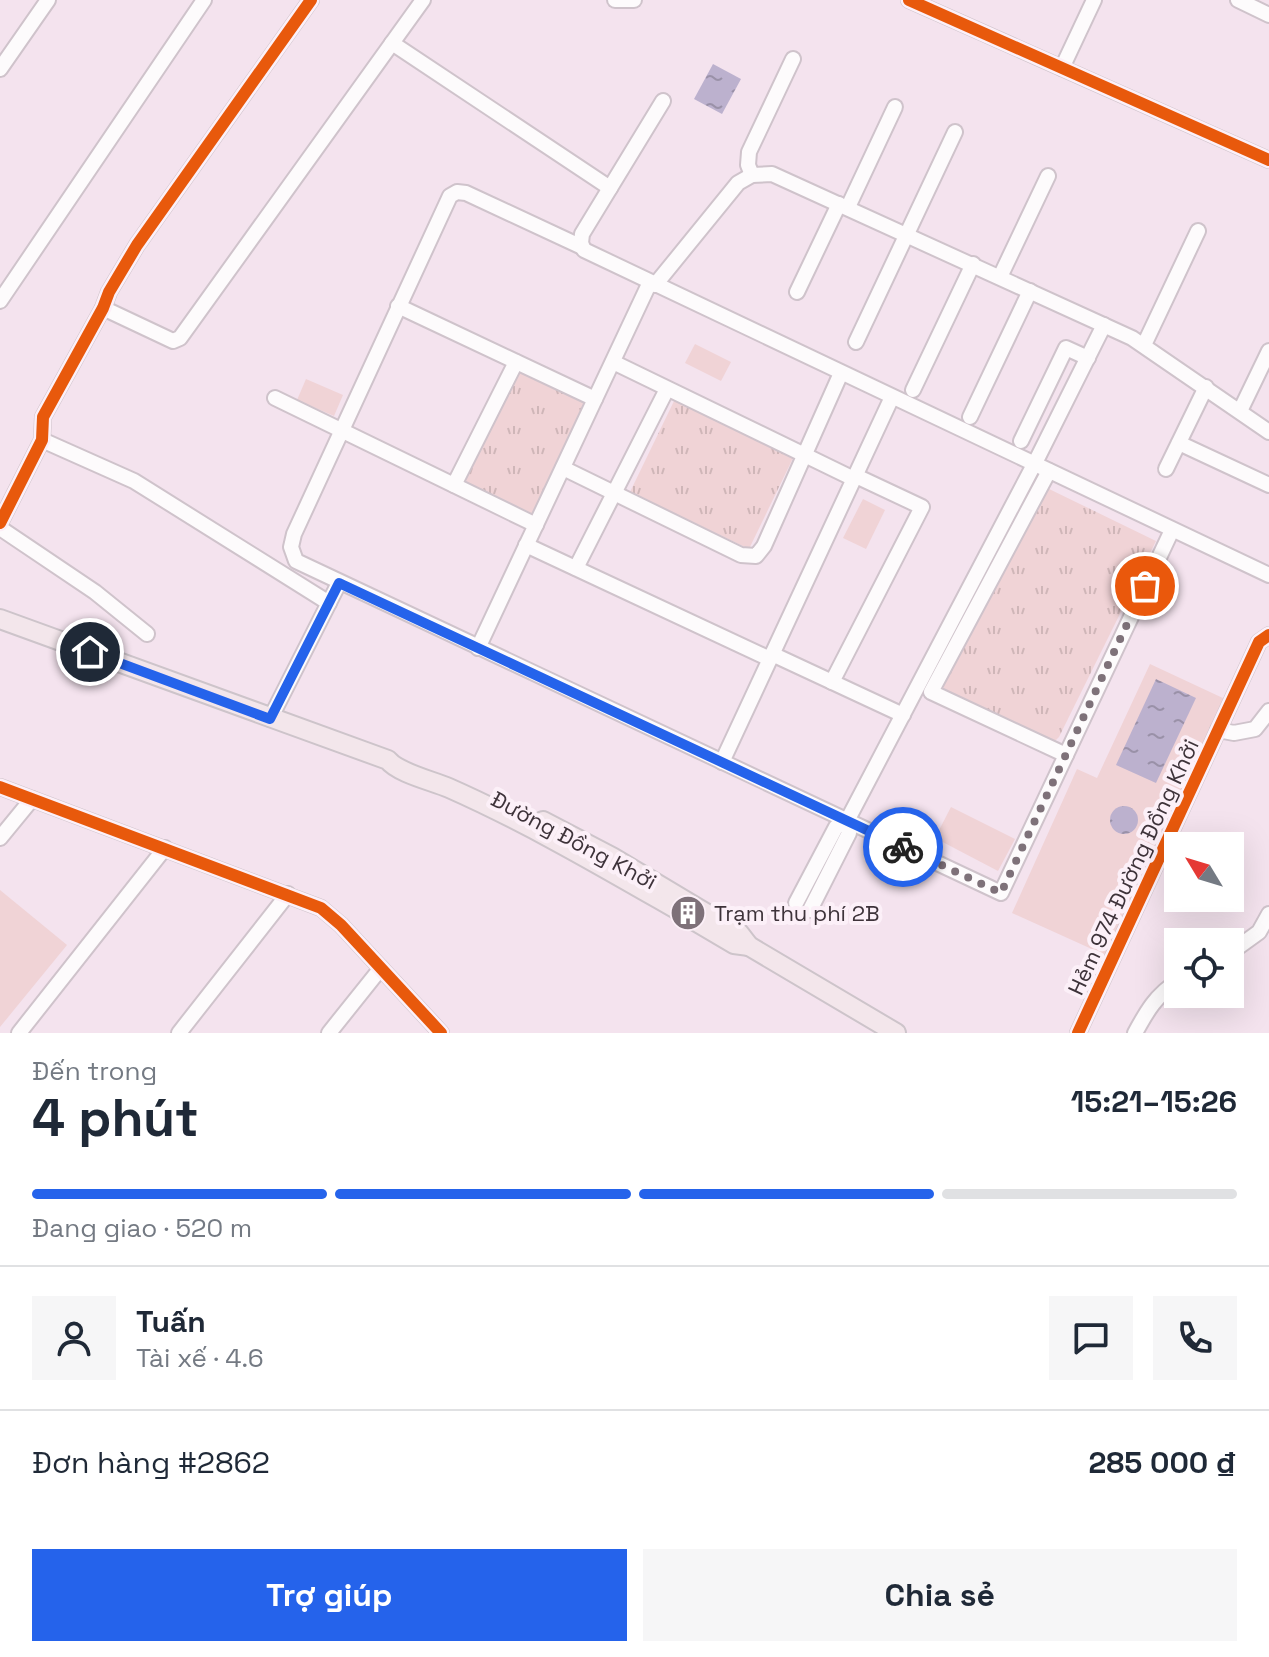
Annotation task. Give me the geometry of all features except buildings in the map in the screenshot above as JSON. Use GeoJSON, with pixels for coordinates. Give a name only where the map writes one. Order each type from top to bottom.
{"type":"FeatureCollection","features":[{"type":"Feature","properties":{"kind":"main road","name":"Đường Đồng Khởi"},"geometry":{"type":"LineString","coordinates":[[0,619],[388,760],[396,768],[493,809],[630,882],[673,910]]}},
{"type":"Feature","properties":{"kind":"main road","name":"Đường Đồng Khởi"},"geometry":{"type":"LineString","coordinates":[[388,760],[398,757],[450,776],[570,834],[739,933],[749,946],[896,1033]]}},
{"type":"Feature","properties":{"kind":"main road","name":"Đường Đồng Khởi"},"geometry":{"type":"LineString","coordinates":[[698,925],[737,946],[749,946]]}},
{"type":"Feature","properties":{"kind":"street"},"geometry":{"type":"LineString","coordinates":[[0,69],[48,0]]}},
{"type":"Feature","properties":{"kind":"street"},"geometry":{"type":"LineString","coordinates":[[0,301],[204,0]]}},
{"type":"Feature","properties":{"kind":"street"},"geometry":{"type":"LineString","coordinates":[[147,634],[95,592],[0,526],[42,440],[43,417],[109,292],[137,245],[311,0]]}},
{"type":"Feature","properties":{"kind":"street"},"geometry":{"type":"LineString","coordinates":[[103,308],[173,341],[180,338],[423,0]]}},
{"type":"Feature","properties":{"kind":"street"},"geometry":{"type":"LineString","coordinates":[[615,0],[634,0]]}},
{"type":"Feature","properties":{"kind":"street"},"geometry":{"type":"LineString","coordinates":[[909,0],[1269,160]]}},
{"type":"Feature","properties":{"kind":"street"},"geometry":{"type":"LineString","coordinates":[[1062,68],[1094,0]]}},
{"type":"Feature","properties":{"kind":"street"},"geometry":{"type":"LineString","coordinates":[[1238,0],[1269,15]]}},
{"type":"Feature","properties":{"kind":"street"},"geometry":{"type":"LineString","coordinates":[[392,43],[610,188]]}},
{"type":"Feature","properties":{"kind":"street"},"geometry":{"type":"LineString","coordinates":[[752,175],[748,165],[749,152],[793,59]]}},
{"type":"Feature","properties":{"kind":"street"},"geometry":{"type":"LineString","coordinates":[[582,247],[582,234],[663,101]]}},
{"type":"Feature","properties":{"kind":"street"},"geometry":{"type":"LineString","coordinates":[[797,292],[895,107]]}},
{"type":"Feature","properties":{"kind":"street"},"geometry":{"type":"LineString","coordinates":[[856,342],[955,132]]}},
{"type":"Feature","properties":{"kind":"street"},"geometry":{"type":"LineString","coordinates":[[478,648],[595,399],[653,284],[732,189],[752,175],[765,173],[778,176],[1104,325],[1144,345],[1269,432]]}},
{"type":"Feature","properties":{"kind":"street"},"geometry":{"type":"LineString","coordinates":[[1000,277],[1048,176]]}},
{"type":"Feature","properties":{"kind":"street"},"geometry":{"type":"LineString","coordinates":[[1172,530],[1001,893],[300,565],[293,557],[291,547],[294,534],[448,199],[457,192],[466,193],[582,247],[592,255],[1269,575]]}},
{"type":"Feature","properties":{"kind":"street"},"geometry":{"type":"LineString","coordinates":[[1144,345],[1198,231]]}},
{"type":"Feature","properties":{"kind":"street"},"geometry":{"type":"LineString","coordinates":[[913,390],[973,264]]}},
{"type":"Feature","properties":{"kind":"street"},"geometry":{"type":"LineString","coordinates":[[970,417],[1030,291]]}},
{"type":"Feature","properties":{"kind":"street"},"geometry":{"type":"LineString","coordinates":[[398,306],[595,399]]}},
{"type":"Feature","properties":{"kind":"street"},"geometry":{"type":"LineString","coordinates":[[803,907],[849,833],[847,821],[1104,325]]}},
{"type":"Feature","properties":{"kind":"street"},"geometry":{"type":"LineString","coordinates":[[1021,441],[1066,348],[1088,358]]}},
{"type":"Feature","properties":{"kind":"street"},"geometry":{"type":"LineString","coordinates":[[1240,411],[1269,351]]}},
{"type":"Feature","properties":{"kind":"street"},"geometry":{"type":"LineString","coordinates":[[454,485],[516,362]]}},
{"type":"Feature","properties":{"kind":"street"},"geometry":{"type":"LineString","coordinates":[[613,362],[805,455],[922,507],[832,682]]}},
{"type":"Feature","properties":{"kind":"street"},"geometry":{"type":"LineString","coordinates":[[563,468],[741,555],[752,557],[764,546],[841,373]]}},
{"type":"Feature","properties":{"kind":"street"},"geometry":{"type":"LineString","coordinates":[[1166,469],[1206,387]]}},
{"type":"Feature","properties":{"kind":"street"},"geometry":{"type":"LineString","coordinates":[[576,568],[667,389]]}},
{"type":"Feature","properties":{"kind":"street"},"geometry":{"type":"LineString","coordinates":[[722,762],[892,397]]}},
{"type":"Feature","properties":{"kind":"street"},"geometry":{"type":"LineString","coordinates":[[275,398],[536,525]]}},
{"type":"Feature","properties":{"kind":"street"},"geometry":{"type":"LineString","coordinates":[[42,440],[134,481],[329,603]]}},
{"type":"Feature","properties":{"kind":"street"},"geometry":{"type":"LineString","coordinates":[[1179,443],[1269,485]]}},
{"type":"Feature","properties":{"kind":"street"},"geometry":{"type":"LineString","coordinates":[[1049,471],[931,692],[1066,755]]}},
{"type":"Feature","properties":{"kind":"street"},"geometry":{"type":"LineString","coordinates":[[526,545],[903,715]]}},
{"type":"Feature","properties":{"kind":"street"},"geometry":{"type":"LineString","coordinates":[[270,719],[339,583]]}},
{"type":"Feature","properties":{"kind":"street","name":"Hẻm 974 Đường Đồng Khởi"},"geometry":{"type":"LineString","coordinates":[[1078,1033],[1259,642],[1269,635]]}},
{"type":"Feature","properties":{"kind":"street"},"geometry":{"type":"LineString","coordinates":[[1218,730],[1234,733],[1255,729],[1269,711]]}},
{"type":"Feature","properties":{"kind":"street"},"geometry":{"type":"LineString","coordinates":[[0,787],[288,894],[328,913],[441,1033]]}},
{"type":"Feature","properties":{"kind":"street"},"geometry":{"type":"LineString","coordinates":[[0,838],[32,799]]}},
{"type":"Feature","properties":{"kind":"street"},"geometry":{"type":"LineString","coordinates":[[19,1033],[165,848]]}},
{"type":"Feature","properties":{"kind":"street"},"geometry":{"type":"LineString","coordinates":[[179,1033],[288,894]]}},
{"type":"Feature","properties":{"kind":"street"},"geometry":{"type":"LineString","coordinates":[[1244,943],[1259,932],[1269,914]]}},
{"type":"Feature","properties":{"kind":"street"},"geometry":{"type":"LineString","coordinates":[[329,1033],[381,968]]}},
{"type":"Feature","properties":{"kind":"street"},"geometry":{"type":"LineString","coordinates":[[1135,1033],[1153,1001],[1164,990]]}},
{"type":"Feature","properties":{"kind":"green space"},"geometry":{"type":"Polygon","coordinates":[[[695,344],[731,362],[721,381],[685,363],[695,344]]]}},
{"type":"Feature","properties":{"kind":"green space"},"geometry":{"type":"Polygon","coordinates":[[[518,368],[587,401],[532,516],[462,483],[518,368]]]}},
{"type":"Feature","properties":{"kind":"green space"},"geometry":{"type":"Polygon","coordinates":[[[306,379],[343,395],[334,416],[297,400],[306,379]]]}},
{"type":"Feature","properties":{"kind":"green space"},"geometry":{"type":"Polygon","coordinates":[[[675,399],[794,456],[749,549],[630,492],[675,399]]]}},
{"type":"Feature","properties":{"kind":"green space"},"geometry":{"type":"Polygon","coordinates":[[[1045,487],[1156,541],[1059,737],[1053,743],[945,691],[943,686],[1045,487]]]}},
{"type":"Feature","properties":{"kind":"green space"},"geometry":{"type":"Polygon","coordinates":[[[863,499],[885,510],[866,549],[843,538],[863,499]]]}},
{"type":"Feature","properties":{"kind":"green space"},"geometry":{"type":"Polygon","coordinates":[[[1150,664],[1225,699],[1105,955],[1012,913],[1077,769],[1097,778],[1150,664]]]}},
{"type":"Feature","properties":{"kind":"green space"},"geometry":{"type":"Polygon","coordinates":[[[951,807],[1015,839],[998,871],[935,838],[951,807]]]}},
{"type":"Feature","properties":{"kind":"green space"},"geometry":{"type":"Polygon","coordinates":[[[0,890],[67,945],[0,1027],[0,890]]]}},
{"type":"Feature","properties":{"kind":"water"},"geometry":{"type":"Polygon","coordinates":[[[713,64],[741,79],[722,114],[694,99],[713,64]]]}},
{"type":"Feature","properties":{"kind":"water"},"geometry":{"type":"Polygon","coordinates":[[[1156,679],[1196,698],[1156,783],[1116,765],[1156,679]]]}},
{"type":"Feature","properties":{"kind":"water"},"geometry":{"type":"Polygon","coordinates":[[[1124,806],[1134,810],[1138,820],[1134,830],[1124,834],[1114,830],[1110,820],[1114,810],[1124,806]]]}},
{"type":"Feature","properties":{"kind":"cycle path"},"geometry":{"type":"LineString","coordinates":[[0,523],[42,440],[43,417],[109,292],[137,245],[311,0]]}},
{"type":"Feature","properties":{"kind":"cycle path"},"geometry":{"type":"LineString","coordinates":[[909,0],[1269,160]]}},
{"type":"Feature","properties":{"kind":"cycle path"},"geometry":{"type":"LineString","coordinates":[[1078,1033],[1259,642],[1269,635]]}},
{"type":"Feature","properties":{"kind":"cycle path"},"geometry":{"type":"LineString","coordinates":[[0,787],[321,908],[341,925],[441,1033]]}},
{"type":"Feature","properties":{"kind":"way so far"},"geometry":{"type":"LineString","coordinates":[[903,847],[1001,893],[1145,586]]}},
{"type":"Feature","properties":{"kind":"place","name":"Trạm thu phí 2B"},"geometry":{"type":"Point","coordinates":[688,913]}},
{"type":"Feature","properties":{"kind":"route"},"geometry":{"type":"LineString","coordinates":[[90,652],[270,719],[339,583],[903,847]]}}]}
